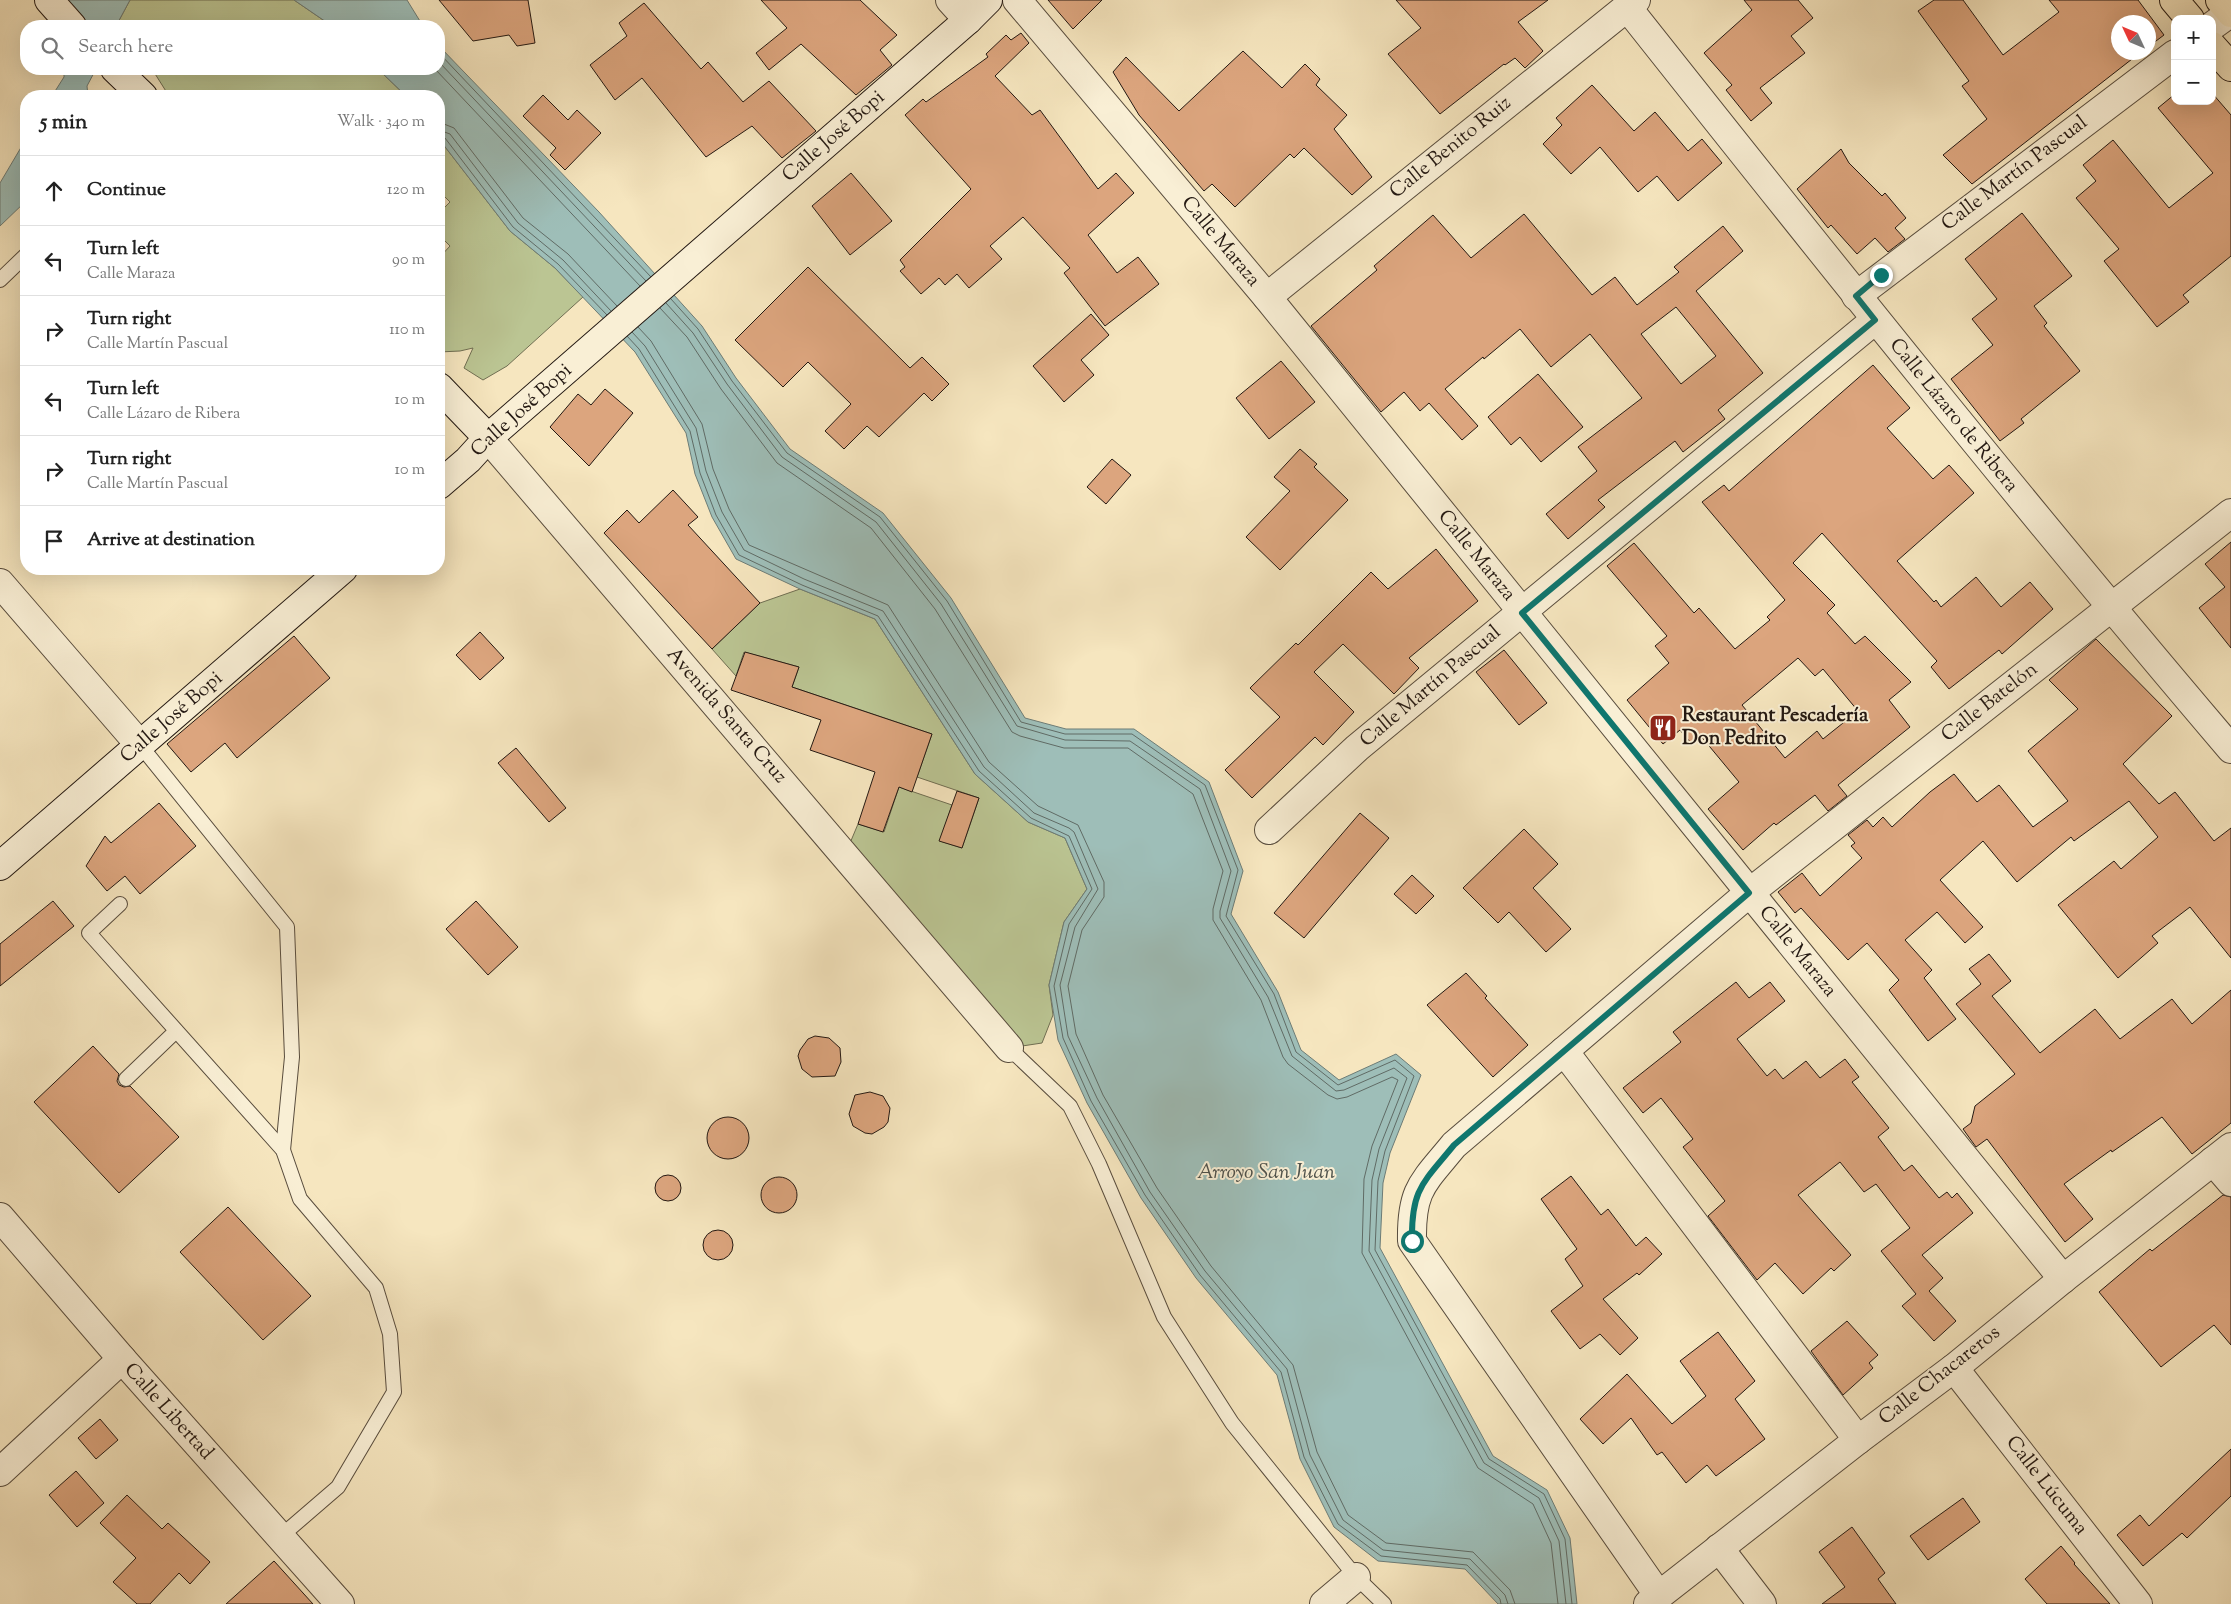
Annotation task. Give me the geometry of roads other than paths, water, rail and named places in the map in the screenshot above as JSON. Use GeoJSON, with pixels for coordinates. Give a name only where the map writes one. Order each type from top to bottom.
{"type":"FeatureCollection","features":[{"type":"Feature","properties":{"kind":"main road"},"geometry":{"type":"LineString","coordinates":[[2174,0],[2187,15]]}},
{"type":"Feature","properties":{"kind":"main road"},"geometry":{"type":"LineString","coordinates":[[2220,0],[2231,13]]}},
{"type":"Feature","properties":{"kind":"main road"},"geometry":{"type":"LineString","coordinates":[[2216,51],[2231,68]]}},
{"type":"Feature","properties":{"kind":"street"},"geometry":{"type":"LineString","coordinates":[[950,0],[968,20]]}},
{"type":"Feature","properties":{"kind":"street","name":"Calle José Bopi"},"geometry":{"type":"LineString","coordinates":[[445,480],[468,460],[488,438],[968,20],[988,0]]}},
{"type":"Feature","properties":{"kind":"street","name":"Calle Maraza"},"geometry":{"type":"LineString","coordinates":[[1017,0],[1267,298],[2062,1279]]}},
{"type":"Feature","properties":{"kind":"street","name":"Calle Benito Ruiz"},"geometry":{"type":"LineString","coordinates":[[1267,298],[1631,3]]}},
{"type":"Feature","properties":{"kind":"street","name":"Calle Lázaro de Ribera"},"geometry":{"type":"LineString","coordinates":[[1631,3],[1875,320],[2111,607],[2231,749]]}},
{"type":"Feature","properties":{"kind":"street"},"geometry":{"type":"LineString","coordinates":[[2216,23],[2231,13]]}},
{"type":"Feature","properties":{"kind":"street","name":"Calle Martín Pascual"},"geometry":{"type":"LineString","coordinates":[[1856,296],[2171,57]]}},
{"type":"Feature","properties":{"kind":"street"},"geometry":{"type":"LineString","coordinates":[[120,75],[137,90]]}},
{"type":"Feature","properties":{"kind":"street","name":"Calle Martín Pascual"},"geometry":{"type":"LineString","coordinates":[[1269,830],[1357,748],[1875,320]]}},
{"type":"Feature","properties":{"kind":"street","name":"Avenida Santa Cruz"},"geometry":{"type":"LineString","coordinates":[[445,393],[488,438],[1009,1048]]}},
{"type":"Feature","properties":{"kind":"street","name":"Calle Batelón"},"geometry":{"type":"LineString","coordinates":[[1653,1600],[1412,1241],[1411,1213],[1419,1188],[1454,1145],[1749,893],[2231,513]]}},
{"type":"Feature","properties":{"kind":"street","name":"Calle José Bopi"},"geometry":{"type":"LineString","coordinates":[[0,866],[336,575]]}},
{"type":"Feature","properties":{"kind":"street"},"geometry":{"type":"LineString","coordinates":[[0,583],[140,745]]}},
{"type":"Feature","properties":{"kind":"street"},"geometry":{"type":"LineString","coordinates":[[1564,1052],[1858,1440]]}},
{"type":"Feature","properties":{"kind":"street"},"geometry":{"type":"LineString","coordinates":[[2222,1154],[2231,1182]]}},
{"type":"Feature","properties":{"kind":"street","name":"Calle Chacareros"},"geometry":{"type":"LineString","coordinates":[[1653,1600],[1858,1440],[1954,1368],[2062,1279],[2222,1154]]}},
{"type":"Feature","properties":{"kind":"street","name":"Calle Libertad"},"geometry":{"type":"LineString","coordinates":[[0,1217],[122,1360],[340,1604]]}},
{"type":"Feature","properties":{"kind":"street"},"geometry":{"type":"LineString","coordinates":[[0,1472],[122,1360]]}},
{"type":"Feature","properties":{"kind":"street","name":"Calle Lúcuma"},"geometry":{"type":"LineString","coordinates":[[1954,1368],[2138,1604]]}},
{"type":"Feature","properties":{"kind":"street"},"geometry":{"type":"LineString","coordinates":[[1720,1548],[1762,1604]]}},
{"type":"Feature","properties":{"kind":"street"},"geometry":{"type":"LineString","coordinates":[[1324,1604],[1356,1577]]}},
{"type":"Feature","properties":{"kind":"lane"},"geometry":{"type":"LineString","coordinates":[[0,280],[20,261]]}},
{"type":"Feature","properties":{"kind":"lane"},"geometry":{"type":"LineString","coordinates":[[140,745],[288,927],[292,1057],[284,1150],[300,1199],[376,1288],[390,1334],[394,1392],[338,1487],[280,1536]]}},
{"type":"Feature","properties":{"kind":"lane"},"geometry":{"type":"LineString","coordinates":[[120,904],[89,933],[284,1150]]}},
{"type":"Feature","properties":{"kind":"lane"},"geometry":{"type":"LineString","coordinates":[[126,1078],[176,1031]]}},
{"type":"Feature","properties":{"kind":"lane"},"geometry":{"type":"LineString","coordinates":[[1009,1048],[1070,1106],[1099,1164],[1164,1317],[1232,1423],[1356,1577],[1384,1604]]}},
{"type":"Feature","properties":{"kind":"water"},"geometry":{"type":"Polygon","coordinates":[[[64,0],[130,0],[119,20],[64,20],[64,0]]]}},
{"type":"Feature","properties":{"kind":"water"},"geometry":{"type":"Polygon","coordinates":[[[294,0],[407,0],[419,20],[323,20],[294,0]]]}},
{"type":"Feature","properties":{"kind":"water","name":"Arroyo San Juan"},"geometry":{"type":"Polygon","coordinates":[[[445,52],[599,212],[702,326],[736,378],[790,449],[883,513],[951,598],[1025,718],[1066,729],[1134,729],[1209,782],[1243,871],[1231,914],[1278,992],[1301,1050],[1339,1080],[1396,1054],[1421,1075],[1390,1153],[1383,1183],[1380,1248],[1493,1456],[1547,1490],[1570,1538],[1577,1604],[1498,1604],[1465,1569],[1378,1561],[1334,1527],[1300,1459],[1277,1375],[1196,1278],[1141,1198],[1087,1103],[1058,1040],[1049,985],[1064,922],[1087,889],[1065,838],[1028,822],[975,774],[875,619],[800,589],[736,559],[712,517],[695,474],[686,433],[635,352],[555,268],[510,231],[445,147],[445,90],[400,90],[384,75],[445,75],[445,52]]]}},
{"type":"Feature","properties":{"kind":"water"},"geometry":{"type":"Polygon","coordinates":[[[64,75],[93,75],[87,86],[87,90],[56,90],[64,75]]]}},
{"type":"Feature","properties":{"kind":"water"},"geometry":{"type":"Polygon","coordinates":[[[20,149],[20,207],[0,226],[0,183],[20,149]]]}},
{"type":"Feature","properties":{"kind":"place","name":"Restaurant Pescadería Don Pedrito"},"geometry":{"type":"Point","coordinates":[1663,728]}}]}
